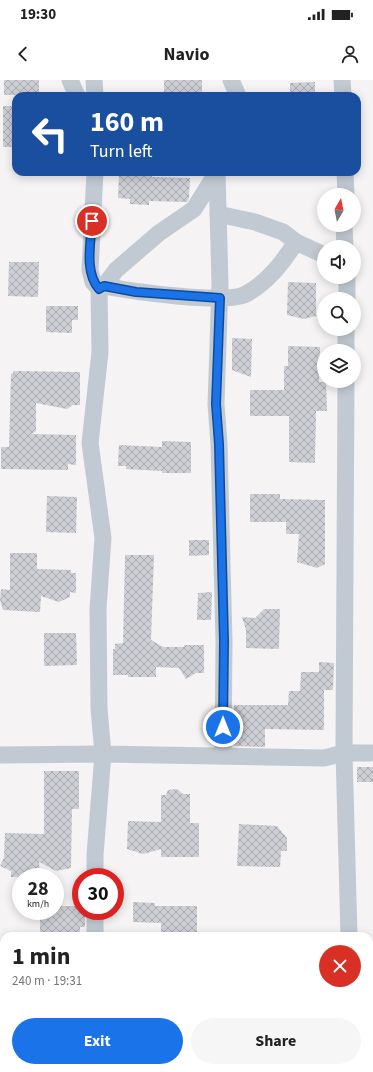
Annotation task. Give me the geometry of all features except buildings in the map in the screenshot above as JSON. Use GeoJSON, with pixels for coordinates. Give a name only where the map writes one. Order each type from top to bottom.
{"type":"FeatureCollection","features":[{"type":"Feature","properties":{"kind":"street"},"geometry":{"type":"LineString","coordinates":[[70,80],[75,92]]}},
{"type":"Feature","properties":{"kind":"street"},"geometry":{"type":"LineString","coordinates":[[94,80],[95,92]]}},
{"type":"Feature","properties":{"kind":"street"},"geometry":{"type":"LineString","coordinates":[[231,80],[236,92]]}},
{"type":"Feature","properties":{"kind":"street"},"geometry":{"type":"LineString","coordinates":[[342,80],[343,92]]}},
{"type":"Feature","properties":{"kind":"street"},"geometry":{"type":"LineString","coordinates":[[95,176],[90,270],[93,282],[102,287],[136,292],[220,298],[245,295],[271,276],[296,242]]}},
{"type":"Feature","properties":{"kind":"street"},"geometry":{"type":"LineString","coordinates":[[95,868],[103,754],[99,708],[98,609],[104,538],[90,443],[100,352],[102,287],[116,270],[159,233],[194,209],[215,176]]}},
{"type":"Feature","properties":{"kind":"street"},"geometry":{"type":"LineString","coordinates":[[217,176],[220,298],[216,404],[219,444],[224,641],[223,756]]}},
{"type":"Feature","properties":{"kind":"street"},"geometry":{"type":"LineString","coordinates":[[345,176],[346,188]]}},
{"type":"Feature","properties":{"kind":"street"},"geometry":{"type":"LineString","coordinates":[[218,214],[255,222],[283,232],[296,242],[317,249]]}},
{"type":"Feature","properties":{"kind":"street"},"geometry":{"type":"LineString","coordinates":[[333,240],[340,232]]}},
{"type":"Feature","properties":{"kind":"street"},"geometry":{"type":"LineString","coordinates":[[346,388],[344,753],[349,932]]}},
{"type":"Feature","properties":{"kind":"street"},"geometry":{"type":"LineString","coordinates":[[0,755],[103,754],[324,758],[344,753],[373,753]]}},
{"type":"Feature","properties":{"kind":"street"},"geometry":{"type":"LineString","coordinates":[[95,920],[95,932]]}},
{"type":"Feature","properties":{"kind":"route"},"geometry":{"type":"LineString","coordinates":[[92,221],[90,270],[93,282],[99,289],[104,286],[136,292],[220,298],[216,404],[219,444],[224,641],[223,727]]}}]}
